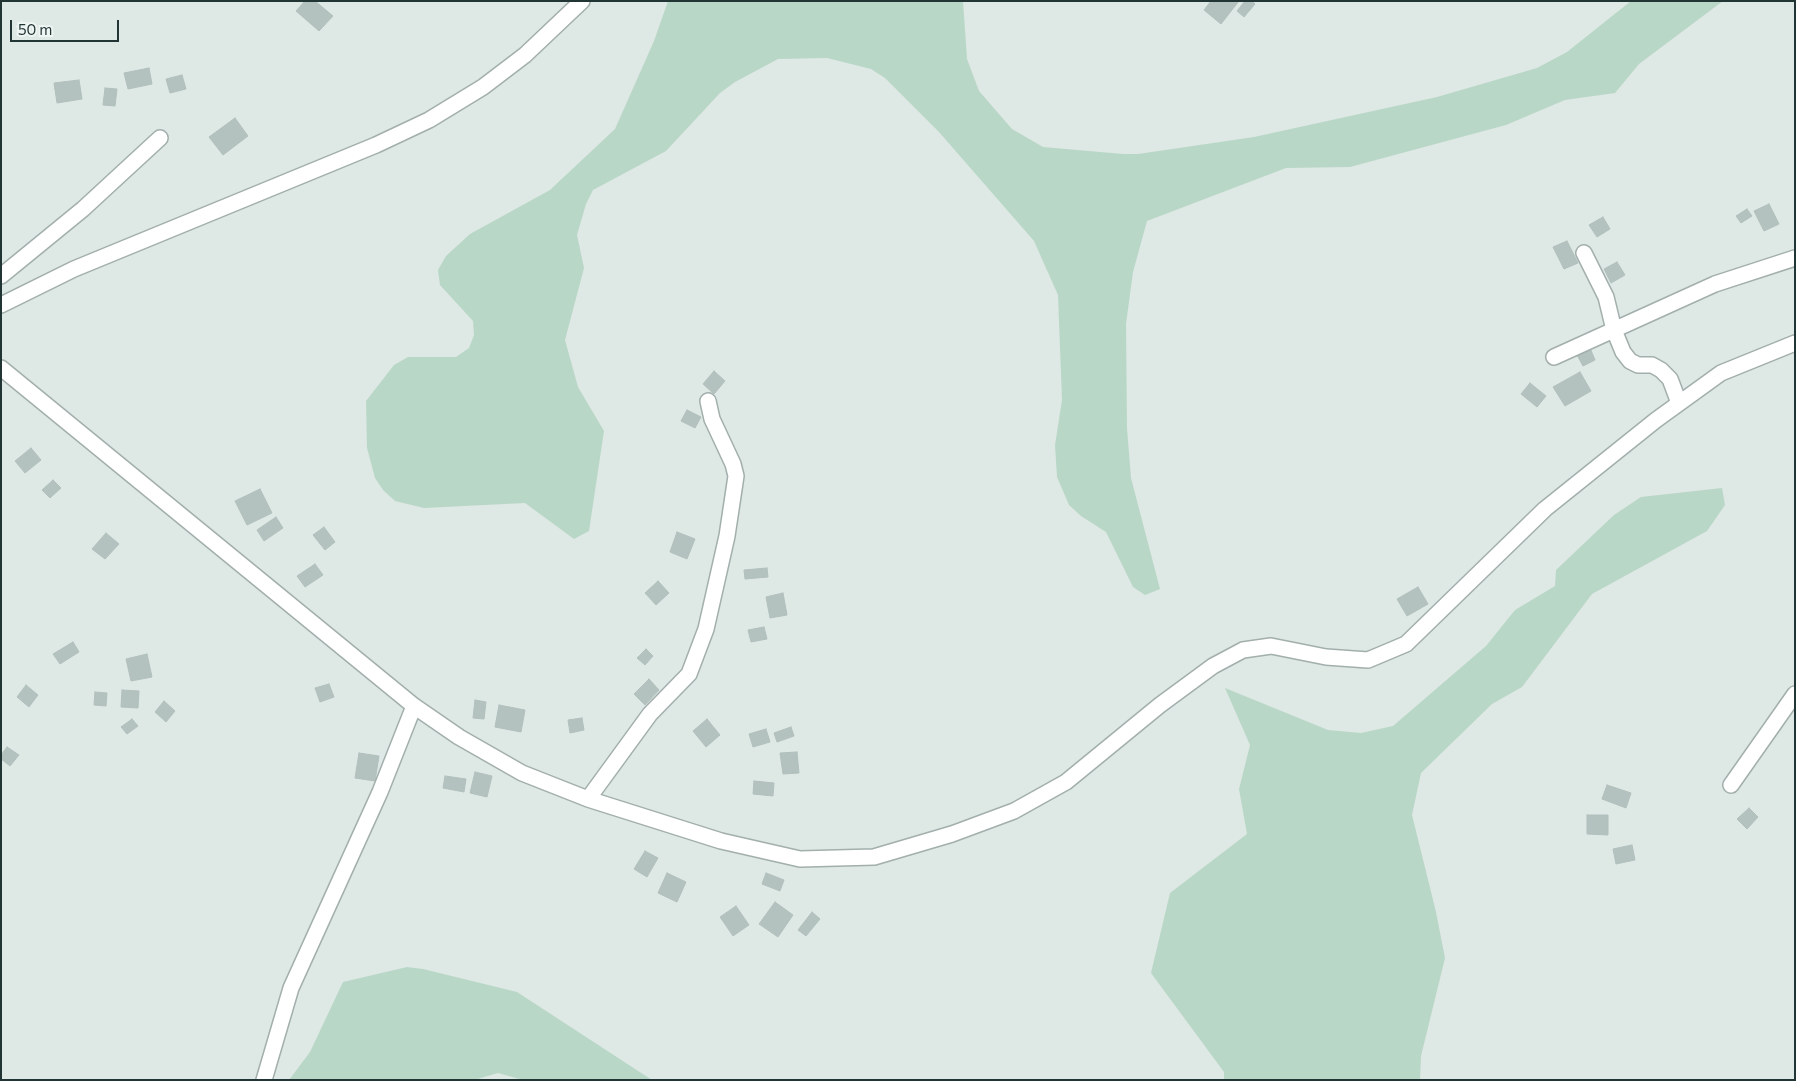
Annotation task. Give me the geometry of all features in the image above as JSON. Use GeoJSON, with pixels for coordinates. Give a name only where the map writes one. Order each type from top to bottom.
{"type":"FeatureCollection","features":[{"type":"Feature","properties":{"kind":"street"},"geometry":{"type":"LineString","coordinates":[[1,305],[74,269],[376,145],[430,120],[483,87],[525,55],[582,1]]}},
{"type":"Feature","properties":{"kind":"street"},"geometry":{"type":"LineString","coordinates":[[1,276],[83,210],[160,138]]}},
{"type":"Feature","properties":{"kind":"street"},"geometry":{"type":"LineString","coordinates":[[1584,253],[1606,297],[1614,330],[1623,352],[1630,361],[1638,365],[1652,365],[1670,379],[1679,403]]}},
{"type":"Feature","properties":{"kind":"street"},"geometry":{"type":"LineString","coordinates":[[1554,357],[1715,284],[1795,258]]}},
{"type":"Feature","properties":{"kind":"street"},"geometry":{"type":"LineString","coordinates":[[1,368],[414,706],[460,737],[522,773],[588,800],[721,841],[800,859],[874,857],[952,834],[1014,811],[1066,782],[1160,705],[1213,666],[1243,650],[1271,646],[1326,657],[1368,660],[1406,644],[1545,509],[1679,403],[1721,374],[1795,343]]}},
{"type":"Feature","properties":{"kind":"street"},"geometry":{"type":"LineString","coordinates":[[588,800],[650,714],[689,674],[706,629],[727,536],[736,476],[733,464],[712,419],[708,401]]}},
{"type":"Feature","properties":{"kind":"street"},"geometry":{"type":"LineString","coordinates":[[1731,785],[1795,694]]}},
{"type":"Feature","properties":{"kind":"street"},"geometry":{"type":"LineString","coordinates":[[264,1080],[290,988],[380,792],[414,706]]}},
{"type":"Feature","properties":{"kind":"green space"},"geometry":{"type":"Polygon","coordinates":[[[668,1],[963,1],[967,59],[979,91],[1012,129],[1043,147],[1138,154],[1254,137],[1437,97],[1537,68],[1567,52],[1631,1],[1723,1],[1639,64],[1615,93],[1565,100],[1506,125],[1350,167],[1286,168],[1147,221],[1133,272],[1126,324],[1127,428],[1131,478],[1160,589],[1145,595],[1133,587],[1106,532],[1081,516],[1069,505],[1057,477],[1055,445],[1062,400],[1058,295],[1034,241],[939,132],[885,78],[871,69],[827,58],[778,59],[735,82],[720,93],[666,151],[593,190],[586,204],[577,235],[584,268],[565,340],[578,387],[604,431],[589,531],[574,539],[525,503],[424,508],[395,501],[383,490],[375,478],[367,448],[366,401],[394,365],[408,357],[456,357],[469,348],[474,335],[473,321],[440,285],[438,270],[446,256],[470,234],[550,190],[615,129],[654,41],[668,1]]]}},
{"type":"Feature","properties":{"kind":"green space"},"geometry":{"type":"Polygon","coordinates":[[[1722,488],[1725,505],[1707,531],[1592,594],[1522,687],[1492,704],[1421,773],[1412,815],[1436,912],[1445,958],[1421,1056],[1420,1080],[1224,1080],[1224,1072],[1151,973],[1170,893],[1247,834],[1239,789],[1250,745],[1225,688],[1328,730],[1361,733],[1393,726],[1486,646],[1515,610],[1555,586],[1556,570],[1614,515],[1641,497],[1722,488]]]}},
{"type":"Feature","properties":{"kind":"green space"},"geometry":{"type":"Polygon","coordinates":[[[407,967],[423,969],[517,992],[652,1080],[523,1080],[498,1073],[474,1080],[289,1080],[310,1052],[343,982],[407,967]]]}},
{"type":"Feature","properties":{"kind":"building"},"geometry":{"type":"Polygon","coordinates":[[[305,1],[315,1],[333,16],[319,31],[296,11],[305,1]]]}},
{"type":"Feature","properties":{"kind":"building"},"geometry":{"type":"Polygon","coordinates":[[[1211,1],[1239,1],[1221,24],[1204,10],[1211,1]]]}},
{"type":"Feature","properties":{"kind":"building"},"geometry":{"type":"Polygon","coordinates":[[[1245,1],[1252,1],[1255,4],[1244,17],[1237,11],[1245,1]]]}},
{"type":"Feature","properties":{"kind":"building"},"geometry":{"type":"Polygon","coordinates":[[[149,68],[152,84],[128,89],[124,73],[149,68]]]}},
{"type":"Feature","properties":{"kind":"building"},"geometry":{"type":"Polygon","coordinates":[[[182,75],[186,89],[170,93],[166,79],[182,75]]]}},
{"type":"Feature","properties":{"kind":"building"},"geometry":{"type":"Polygon","coordinates":[[[79,80],[82,99],[57,103],[54,83],[79,80]]]}},
{"type":"Feature","properties":{"kind":"building"},"geometry":{"type":"Polygon","coordinates":[[[105,88],[117,89],[115,106],[103,105],[105,88]]]}},
{"type":"Feature","properties":{"kind":"building"},"geometry":{"type":"Polygon","coordinates":[[[235,118],[248,136],[223,155],[209,137],[235,118]]]}},
{"type":"Feature","properties":{"kind":"building"},"geometry":{"type":"Polygon","coordinates":[[[1769,204],[1779,224],[1764,231],[1754,211],[1769,204]]]}},
{"type":"Feature","properties":{"kind":"building"},"geometry":{"type":"Polygon","coordinates":[[[1747,209],[1752,216],[1741,223],[1736,216],[1747,209]]]}},
{"type":"Feature","properties":{"kind":"building"},"geometry":{"type":"Polygon","coordinates":[[[1603,217],[1610,229],[1597,237],[1589,225],[1603,217]]]}},
{"type":"Feature","properties":{"kind":"building"},"geometry":{"type":"Polygon","coordinates":[[[1567,241],[1578,263],[1564,269],[1553,247],[1567,241]]]}},
{"type":"Feature","properties":{"kind":"building"},"geometry":{"type":"Polygon","coordinates":[[[1617,262],[1625,275],[1611,283],[1604,269],[1617,262]]]}},
{"type":"Feature","properties":{"kind":"building"},"geometry":{"type":"Polygon","coordinates":[[[1590,348],[1595,360],[1583,366],[1577,355],[1590,348]]]}},
{"type":"Feature","properties":{"kind":"building"},"geometry":{"type":"Polygon","coordinates":[[[714,371],[725,381],[714,394],[703,384],[714,371]]]}},
{"type":"Feature","properties":{"kind":"building"},"geometry":{"type":"Polygon","coordinates":[[[1580,372],[1591,391],[1565,406],[1553,387],[1580,372]]]}},
{"type":"Feature","properties":{"kind":"building"},"geometry":{"type":"Polygon","coordinates":[[[1530,383],[1546,396],[1537,407],[1521,394],[1530,383]]]}},
{"type":"Feature","properties":{"kind":"building"},"geometry":{"type":"Polygon","coordinates":[[[687,410],[701,417],[695,428],[681,421],[687,410]]]}},
{"type":"Feature","properties":{"kind":"building"},"geometry":{"type":"Polygon","coordinates":[[[31,448],[41,460],[25,473],[15,461],[31,448]]]}},
{"type":"Feature","properties":{"kind":"building"},"geometry":{"type":"Polygon","coordinates":[[[53,480],[61,488],[50,498],[42,490],[53,480]]]}},
{"type":"Feature","properties":{"kind":"building"},"geometry":{"type":"Polygon","coordinates":[[[260,489],[272,513],[247,525],[235,501],[260,489]]]}},
{"type":"Feature","properties":{"kind":"building"},"geometry":{"type":"Polygon","coordinates":[[[276,517],[283,528],[264,541],[257,530],[276,517]]]}},
{"type":"Feature","properties":{"kind":"building"},"geometry":{"type":"Polygon","coordinates":[[[324,527],[335,542],[325,550],[313,535],[324,527]]]}},
{"type":"Feature","properties":{"kind":"building"},"geometry":{"type":"Polygon","coordinates":[[[677,532],[695,539],[687,559],[670,552],[677,532]]]}},
{"type":"Feature","properties":{"kind":"building"},"geometry":{"type":"Polygon","coordinates":[[[106,533],[119,544],[105,559],[92,549],[106,533]]]}},
{"type":"Feature","properties":{"kind":"building"},"geometry":{"type":"Polygon","coordinates":[[[315,564],[323,575],[305,587],[297,576],[315,564]]]}},
{"type":"Feature","properties":{"kind":"building"},"geometry":{"type":"Polygon","coordinates":[[[767,568],[768,577],[745,579],[744,570],[767,568]]]}},
{"type":"Feature","properties":{"kind":"building"},"geometry":{"type":"Polygon","coordinates":[[[658,581],[669,593],[656,605],[645,593],[658,581]]]}},
{"type":"Feature","properties":{"kind":"building"},"geometry":{"type":"Polygon","coordinates":[[[1418,587],[1428,604],[1407,616],[1397,599],[1418,587]]]}},
{"type":"Feature","properties":{"kind":"building"},"geometry":{"type":"Polygon","coordinates":[[[783,593],[787,615],[770,618],[766,597],[783,593]]]}},
{"type":"Feature","properties":{"kind":"building"},"geometry":{"type":"Polygon","coordinates":[[[764,627],[767,639],[751,642],[748,630],[764,627]]]}},
{"type":"Feature","properties":{"kind":"building"},"geometry":{"type":"Polygon","coordinates":[[[73,642],[79,652],[60,664],[53,654],[73,642]]]}},
{"type":"Feature","properties":{"kind":"building"},"geometry":{"type":"Polygon","coordinates":[[[646,649],[653,656],[645,665],[637,658],[646,649]]]}},
{"type":"Feature","properties":{"kind":"building"},"geometry":{"type":"Polygon","coordinates":[[[147,654],[152,677],[131,681],[126,659],[147,654]]]}},
{"type":"Feature","properties":{"kind":"building"},"geometry":{"type":"Polygon","coordinates":[[[649,679],[659,690],[645,705],[634,694],[649,679]]]}},
{"type":"Feature","properties":{"kind":"building"},"geometry":{"type":"Polygon","coordinates":[[[329,684],[334,697],[320,702],[315,688],[329,684]]]}},
{"type":"Feature","properties":{"kind":"building"},"geometry":{"type":"Polygon","coordinates":[[[26,685],[38,695],[29,707],[17,697],[26,685]]]}},
{"type":"Feature","properties":{"kind":"building"},"geometry":{"type":"Polygon","coordinates":[[[122,690],[139,691],[138,708],[121,707],[122,690]]]}},
{"type":"Feature","properties":{"kind":"building"},"geometry":{"type":"Polygon","coordinates":[[[95,692],[107,693],[106,706],[94,705],[95,692]]]}},
{"type":"Feature","properties":{"kind":"building"},"geometry":{"type":"Polygon","coordinates":[[[475,700],[486,702],[484,719],[473,718],[475,700]]]}},
{"type":"Feature","properties":{"kind":"building"},"geometry":{"type":"Polygon","coordinates":[[[164,701],[175,711],[166,722],[155,712],[164,701]]]}},
{"type":"Feature","properties":{"kind":"building"},"geometry":{"type":"Polygon","coordinates":[[[499,705],[525,710],[521,732],[495,727],[499,705]]]}},
{"type":"Feature","properties":{"kind":"building"},"geometry":{"type":"Polygon","coordinates":[[[582,718],[584,730],[570,733],[568,720],[582,718]]]}},
{"type":"Feature","properties":{"kind":"building"},"geometry":{"type":"Polygon","coordinates":[[[132,719],[138,726],[127,734],[121,727],[132,719]]]}},
{"type":"Feature","properties":{"kind":"building"},"geometry":{"type":"Polygon","coordinates":[[[707,719],[720,735],[706,747],[693,731],[707,719]]]}},
{"type":"Feature","properties":{"kind":"building"},"geometry":{"type":"Polygon","coordinates":[[[791,727],[794,736],[777,742],[774,733],[791,727]]]}},
{"type":"Feature","properties":{"kind":"building"},"geometry":{"type":"Polygon","coordinates":[[[766,729],[770,742],[753,747],[749,734],[766,729]]]}},
{"type":"Feature","properties":{"kind":"building"},"geometry":{"type":"Polygon","coordinates":[[[7,747],[19,755],[10,766],[1,759],[1,755],[7,747]]]}},
{"type":"Feature","properties":{"kind":"building"},"geometry":{"type":"Polygon","coordinates":[[[797,752],[799,773],[783,774],[780,753],[797,752]]]}},
{"type":"Feature","properties":{"kind":"building"},"geometry":{"type":"Polygon","coordinates":[[[359,753],[379,756],[375,781],[355,778],[359,753]]]}},
{"type":"Feature","properties":{"kind":"building"},"geometry":{"type":"Polygon","coordinates":[[[475,772],[492,776],[487,797],[470,793],[475,772]]]}},
{"type":"Feature","properties":{"kind":"building"},"geometry":{"type":"Polygon","coordinates":[[[445,776],[466,779],[464,792],[443,788],[445,776]]]}},
{"type":"Feature","properties":{"kind":"building"},"geometry":{"type":"Polygon","coordinates":[[[754,781],[774,783],[773,796],[753,794],[754,781]]]}},
{"type":"Feature","properties":{"kind":"building"},"geometry":{"type":"Polygon","coordinates":[[[1607,785],[1631,793],[1626,808],[1602,799],[1607,785]]]}},
{"type":"Feature","properties":{"kind":"building"},"geometry":{"type":"Polygon","coordinates":[[[1749,808],[1758,817],[1747,829],[1737,819],[1749,808]]]}},
{"type":"Feature","properties":{"kind":"building"},"geometry":{"type":"Polygon","coordinates":[[[1587,815],[1608,815],[1608,835],[1587,834],[1587,815]]]}},
{"type":"Feature","properties":{"kind":"building"},"geometry":{"type":"Polygon","coordinates":[[[1632,845],[1635,860],[1616,864],[1613,849],[1632,845]]]}},
{"type":"Feature","properties":{"kind":"building"},"geometry":{"type":"Polygon","coordinates":[[[645,851],[658,858],[647,877],[634,869],[645,851]]]}},
{"type":"Feature","properties":{"kind":"building"},"geometry":{"type":"Polygon","coordinates":[[[667,873],[686,882],[677,902],[658,893],[667,873]]]}},
{"type":"Feature","properties":{"kind":"building"},"geometry":{"type":"Polygon","coordinates":[[[766,873],[784,880],[780,891],[762,884],[766,873]]]}},
{"type":"Feature","properties":{"kind":"building"},"geometry":{"type":"Polygon","coordinates":[[[775,902],[793,915],[778,937],[759,924],[775,902]]]}},
{"type":"Feature","properties":{"kind":"building"},"geometry":{"type":"Polygon","coordinates":[[[736,906],[749,925],[733,936],[720,917],[736,906]]]}},
{"type":"Feature","properties":{"kind":"building"},"geometry":{"type":"Polygon","coordinates":[[[812,912],[820,919],[806,936],[798,930],[812,912]]]}}]}
